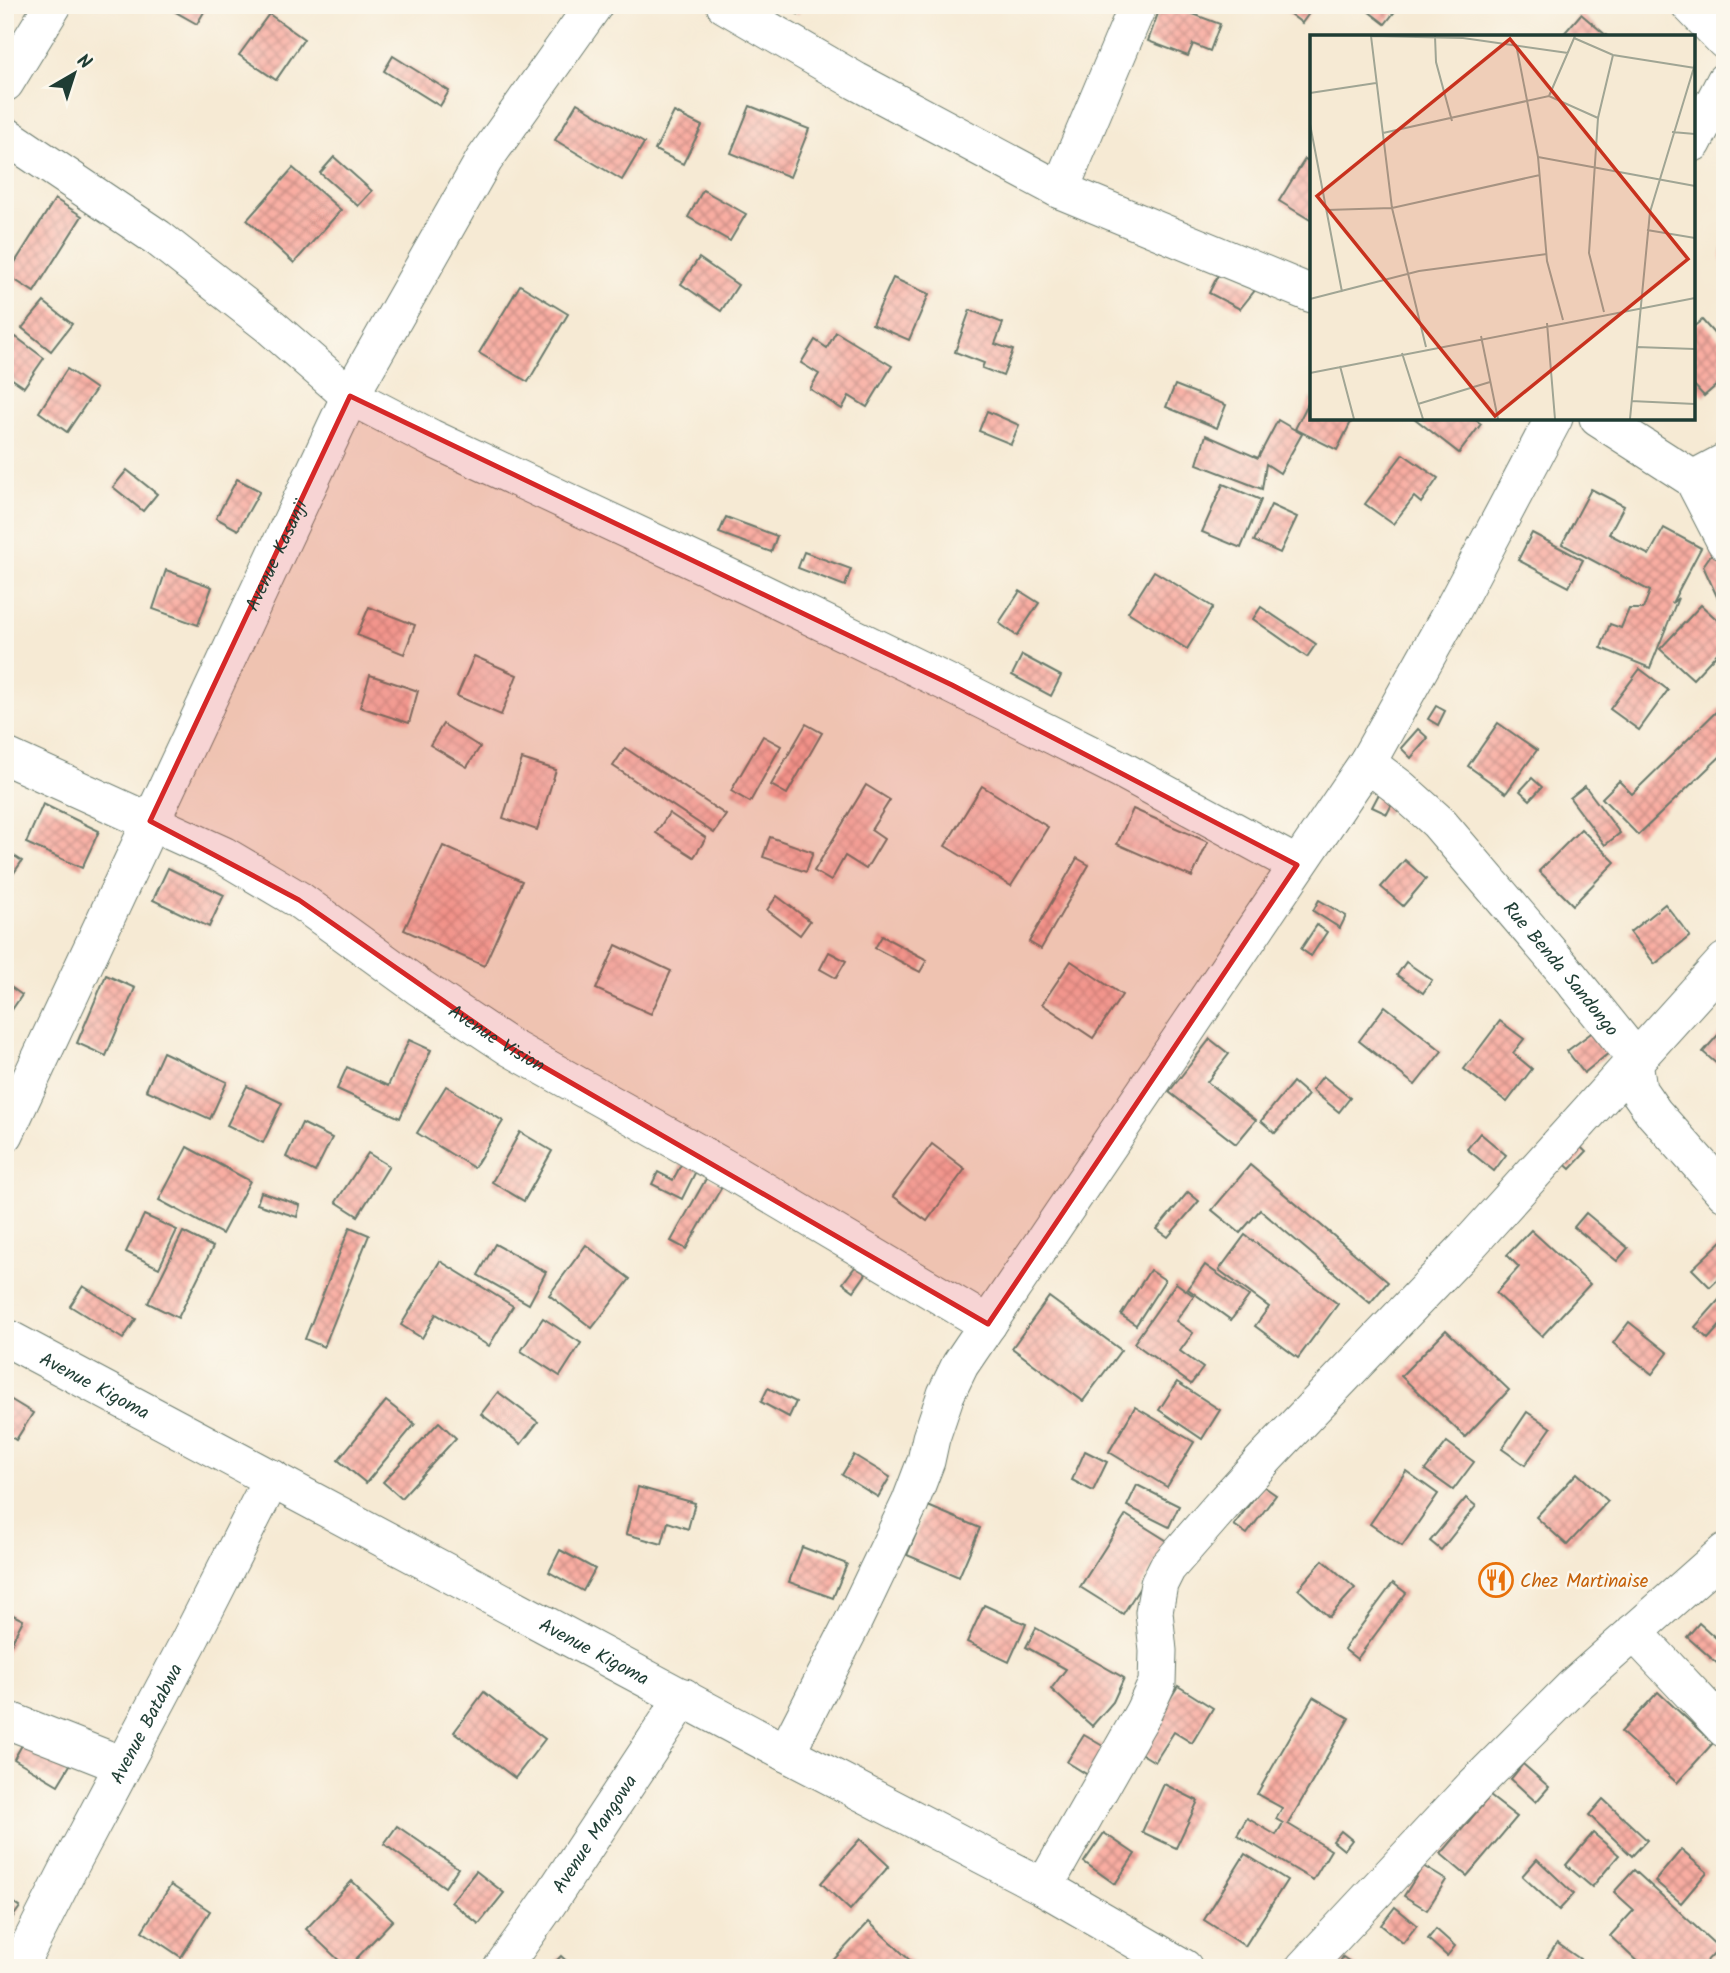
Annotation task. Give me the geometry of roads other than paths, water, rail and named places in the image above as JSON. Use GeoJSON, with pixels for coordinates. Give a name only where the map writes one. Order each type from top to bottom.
{"type":"FeatureCollection","features":[{"type":"Feature","properties":{"kind":"street"},"geometry":{"type":"LineString","coordinates":[[5,83],[53,5]]}},
{"type":"Feature","properties":{"kind":"street","name":"Avenue Kasanji"},"geometry":{"type":"LineString","coordinates":[[5,1134],[350,396],[484,160],[594,5]]}},
{"type":"Feature","properties":{"kind":"street"},"geometry":{"type":"LineString","coordinates":[[725,5],[856,80],[1060,190],[1310,293]]}},
{"type":"Feature","properties":{"kind":"street"},"geometry":{"type":"LineString","coordinates":[[1060,190],[1138,5]]}},
{"type":"Feature","properties":{"kind":"street"},"geometry":{"type":"LineString","coordinates":[[1690,5],[1725,41]]}},
{"type":"Feature","properties":{"kind":"street"},"geometry":{"type":"LineString","coordinates":[[1695,139],[1725,80]]}},
{"type":"Feature","properties":{"kind":"street"},"geometry":{"type":"LineString","coordinates":[[5,135],[158,239],[270,326],[350,396],[431,438],[740,582],[952,685],[1122,771],[1297,865]]}},
{"type":"Feature","properties":{"kind":"street"},"geometry":{"type":"LineString","coordinates":[[786,1753],[910,1503],[946,1394],[960,1365],[1367,763],[1446,622],[1553,420]]}},
{"type":"Feature","properties":{"kind":"street"},"geometry":{"type":"LineString","coordinates":[[1602,420],[1709,470],[1725,541]]}},
{"type":"Feature","properties":{"kind":"street","name":"Avenue Vision"},"geometry":{"type":"LineString","coordinates":[[5,756],[223,855],[299,900],[419,987],[511,1048],[734,1173],[988,1324]]}},
{"type":"Feature","properties":{"kind":"street","name":"Rue Benda Sandongo"},"geometry":{"type":"LineString","coordinates":[[1367,763],[1438,822],[1571,978],[1634,1060],[1638,1090],[1725,1193]]}},
{"type":"Feature","properties":{"kind":"street"},"geometry":{"type":"LineString","coordinates":[[1044,1887],[1143,1713],[1157,1683],[1158,1651],[1154,1612],[1159,1584],[1167,1568],[1259,1465],[1465,1249],[1725,961]]}},
{"type":"Feature","properties":{"kind":"street","name":"Avenue Kigoma"},"geometry":{"type":"LineString","coordinates":[[5,1337],[786,1753],[1044,1887],[1185,1968]]}},
{"type":"Feature","properties":{"kind":"street","name":"Avenue Batabwa"},"geometry":{"type":"LineString","coordinates":[[18,1968],[272,1478]]}},
{"type":"Feature","properties":{"kind":"street"},"geometry":{"type":"LineString","coordinates":[[1304,1968],[1474,1786],[1576,1684],[1725,1552]]}},
{"type":"Feature","properties":{"kind":"street"},"geometry":{"type":"LineString","coordinates":[[1634,1632],[1725,1729]]}},
{"type":"Feature","properties":{"kind":"street","name":"Avenue Mangowa"},"geometry":{"type":"LineString","coordinates":[[502,1968],[556,1892],[684,1697]]}},
{"type":"Feature","properties":{"kind":"street"},"geometry":{"type":"LineString","coordinates":[[5,1719],[122,1765]]}},
{"type":"Feature","properties":{"kind":"place","name":"Chez Martinaise"},"geometry":{"type":"Point","coordinates":[1496,1580]}}]}
